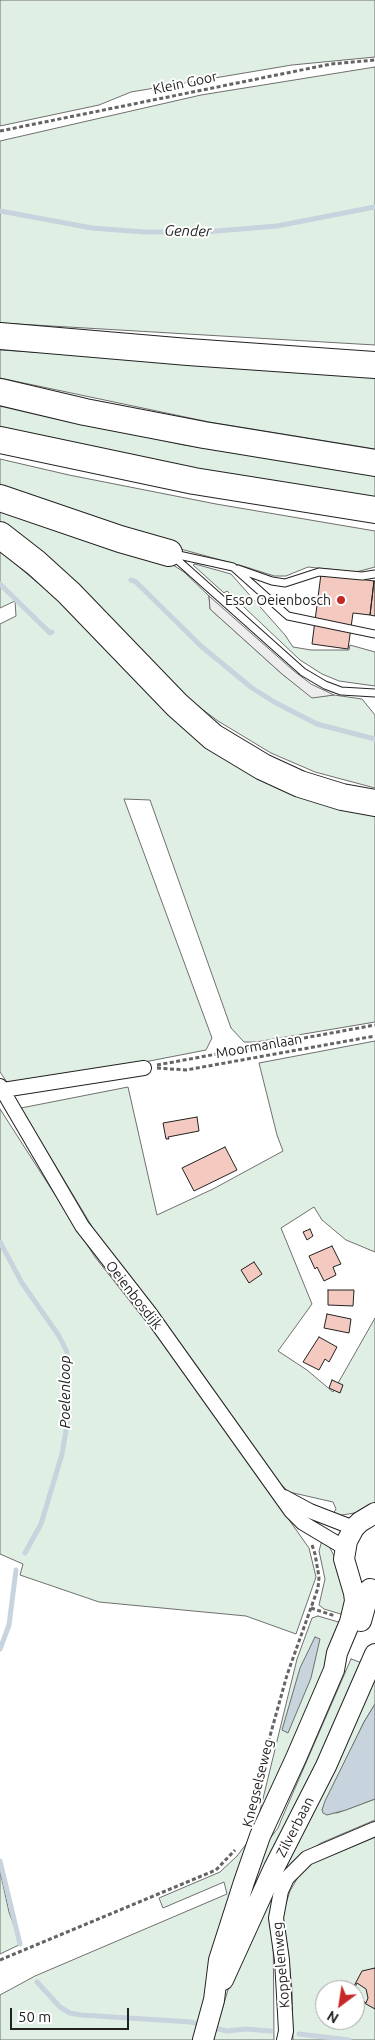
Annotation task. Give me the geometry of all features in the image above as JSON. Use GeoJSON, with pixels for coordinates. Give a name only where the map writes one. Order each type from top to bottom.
{"type":"FeatureCollection","features":[{"type":"Feature","properties":{"kind":"highway"},"geometry":{"type":"LineString","coordinates":[[0,336],[375,365]]}},
{"type":"Feature","properties":{"kind":"highway"},"geometry":{"type":"LineString","coordinates":[[0,392],[85,412],[204,435],[375,463]]}},
{"type":"Feature","properties":{"kind":"highway"},"geometry":{"type":"LineString","coordinates":[[0,440],[194,481],[375,510]]}},
{"type":"Feature","properties":{"kind":"highway"},"geometry":{"type":"LineString","coordinates":[[0,498],[120,539],[169,553]]}},
{"type":"Feature","properties":{"kind":"highway"},"geometry":{"type":"LineString","coordinates":[[0,535],[36,563],[69,593],[177,705],[213,737],[245,758],[300,784],[342,797],[375,804]]}},
{"type":"Feature","properties":{"kind":"main road"},"geometry":{"type":"LineString","coordinates":[[366,1592],[351,1552],[354,1528],[366,1517],[375,1513]]}},
{"type":"Feature","properties":{"kind":"main road"},"geometry":{"type":"LineString","coordinates":[[351,1552],[365,1534],[375,1527]]}},
{"type":"Feature","properties":{"kind":"main road","name":"Zilverbaan"},"geometry":{"type":"LineString","coordinates":[[203,2040],[212,2006],[222,1951],[260,1836],[334,1670],[345,1657],[366,1608],[366,1592]]}},
{"type":"Feature","properties":{"kind":"main road","name":"Zilverbaan"},"geometry":{"type":"LineString","coordinates":[[212,2006],[274,1868],[326,1766],[375,1654]]}},
{"type":"Feature","properties":{"kind":"street"},"geometry":{"type":"LineString","coordinates":[[2,1088],[144,1068]]}},
{"type":"Feature","properties":{"kind":"street","name":"Oeienbosdijk"},"geometry":{"type":"LineString","coordinates":[[2,1088],[82,1226],[149,1312],[291,1511],[303,1523],[351,1552]]}},
{"type":"Feature","properties":{"kind":"street","name":"Oeienbosdijk"},"geometry":{"type":"LineString","coordinates":[[280,1495],[310,1511],[354,1528]]}},
{"type":"Feature","properties":{"kind":"street","name":"Koppelenweg"},"geometry":{"type":"LineString","coordinates":[[284,2040],[286,2031],[282,1969],[276,1918],[281,1891],[287,1878],[307,1858],[375,1829]]}},
{"type":"Feature","properties":{"kind":"lane"},"geometry":{"type":"LineString","coordinates":[[169,553],[233,567],[272,581],[285,583],[319,572],[362,576],[375,574]]}},
{"type":"Feature","properties":{"kind":"lane"},"geometry":{"type":"LineString","coordinates":[[169,553],[303,672],[325,685],[341,690],[375,693]]}},
{"type":"Feature","properties":{"kind":"lane"},"geometry":{"type":"LineString","coordinates":[[233,567],[288,616],[375,634]]}},
{"type":"Feature","properties":{"kind":"path","name":"Klein Goor"},"geometry":{"type":"LineString","coordinates":[[0,131],[331,64],[375,60]]}},
{"type":"Feature","properties":{"kind":"path","name":"Moormanlaan"},"geometry":{"type":"LineString","coordinates":[[144,1068],[375,1025]]}},
{"type":"Feature","properties":{"kind":"path","name":"Moormanlaan"},"geometry":{"type":"LineString","coordinates":[[144,1068],[186,1070],[375,1036]]}},
{"type":"Feature","properties":{"kind":"path","name":"Knegselseweg"},"geometry":{"type":"LineString","coordinates":[[255,1804],[284,1684],[318,1588],[319,1577],[315,1554]]}},
{"type":"Feature","properties":{"kind":"path"},"geometry":{"type":"LineString","coordinates":[[0,1960],[216,1870],[237,1848]]}},
{"type":"Feature","properties":{"kind":"green space"},"geometry":{"type":"Polygon","coordinates":[[[0,0],[375,0],[375,57],[292,65],[131,92],[99,105],[0,126],[0,0]]]}},
{"type":"Feature","properties":{"kind":"green space"},"geometry":{"type":"Polygon","coordinates":[[[375,67],[375,345],[0,323],[0,141],[201,95],[375,67]]]}},
{"type":"Feature","properties":{"kind":"green space"},"geometry":{"type":"Polygon","coordinates":[[[0,350],[375,373],[375,449],[209,422],[0,378],[0,350]]]}},
{"type":"Feature","properties":{"kind":"green space"},"geometry":{"type":"Polygon","coordinates":[[[0,405],[184,445],[375,475],[375,503],[0,431],[0,405]]]}},
{"type":"Feature","properties":{"kind":"green space"},"geometry":{"type":"Polygon","coordinates":[[[0,459],[69,475],[216,504],[375,531],[375,567],[356,572],[308,567],[286,576],[274,576],[119,532],[0,490],[0,459]]]}},
{"type":"Feature","properties":{"kind":"green space"},"geometry":{"type":"Polygon","coordinates":[[[0,503],[170,563],[184,572],[209,596],[210,609],[282,674],[312,697],[334,695],[362,699],[375,715],[375,788],[315,772],[271,753],[218,721],[160,678],[0,530],[0,503]]]}},
{"type":"Feature","properties":{"kind":"green space"},"geometry":{"type":"Polygon","coordinates":[[[0,551],[71,611],[154,698],[375,813],[375,1022],[256,1042],[244,1042],[231,1028],[150,800],[124,799],[212,1038],[206,1050],[11,1088],[0,1072],[0,624],[16,616],[15,601],[0,608],[0,551]]]}},
{"type":"Feature","properties":{"kind":"green space"},"geometry":{"type":"Polygon","coordinates":[[[193,565],[231,574],[285,635],[293,647],[311,650],[349,650],[350,645],[375,652],[375,686],[339,681],[322,674],[300,660],[227,591],[224,593],[193,565]]]}},
{"type":"Feature","properties":{"kind":"green space"},"geometry":{"type":"Polygon","coordinates":[[[375,1041],[375,1252],[346,1240],[322,1220],[314,1207],[281,1228],[312,1304],[278,1351],[307,1370],[333,1392],[375,1318],[375,1506],[361,1512],[342,1515],[333,1514],[336,1509],[333,1502],[289,1492],[269,1473],[199,1369],[155,1310],[109,1255],[21,1108],[128,1087],[157,1215],[213,1189],[283,1151],[277,1135],[259,1063],[375,1041]]]}},
{"type":"Feature","properties":{"kind":"green space"},"geometry":{"type":"Polygon","coordinates":[[[0,1109],[95,1257],[170,1352],[309,1548],[316,1577],[296,1634],[246,1616],[99,1602],[20,1575],[23,1564],[0,1554],[0,1109]]]}},
{"type":"Feature","properties":{"kind":"green space"},"geometry":{"type":"Polygon","coordinates":[[[322,1540],[330,1548],[335,1558],[346,1598],[344,1615],[324,1609],[319,1605],[325,1579],[319,1551],[322,1540]]]}},
{"type":"Feature","properties":{"kind":"green space"},"geometry":{"type":"Polygon","coordinates":[[[318,1616],[342,1623],[194,2040],[0,2040],[0,1995],[35,1976],[227,1894],[224,1882],[163,1908],[159,1898],[220,1872],[237,1856],[247,1843],[258,1819],[297,1659],[312,1618],[318,1616]]]}},
{"type":"Feature","properties":{"kind":"green space"},"geometry":{"type":"Polygon","coordinates":[[[351,1659],[365,1664],[225,1960],[262,1849],[278,1828],[351,1659]]]}},
{"type":"Feature","properties":{"kind":"green space"},"geometry":{"type":"Polygon","coordinates":[[[375,1669],[375,1704],[364,1722],[322,1810],[337,1813],[375,1799],[375,1820],[321,1843],[295,1860],[287,1871],[273,1911],[274,2040],[213,2040],[233,1973],[375,1669]]]}},
{"type":"Feature","properties":{"kind":"green space"},"geometry":{"type":"Polygon","coordinates":[[[375,1833],[375,2040],[293,2040],[292,1989],[287,1944],[281,1919],[290,1891],[298,1877],[317,1857],[375,1833]]]}},
{"type":"Feature","properties":{"kind":"green space"},"geometry":{"type":"Polygon","coordinates":[[[0,1871],[9,1912],[21,1944],[0,1954],[0,1871]]]}},
{"type":"Feature","properties":{"kind":"shaded area"},"geometry":{"type":"Polygon","coordinates":[[[209,596],[294,671],[311,684],[334,695],[312,698],[282,674],[210,609],[209,596]]]}},
{"type":"Feature","properties":{"kind":"shaded area"},"geometry":{"type":"Polygon","coordinates":[[[315,1637],[320,1639],[311,1678],[288,1733],[282,1730],[300,1668],[315,1637]]]}},
{"type":"Feature","properties":{"kind":"shaded area"},"geometry":{"type":"Polygon","coordinates":[[[375,1704],[375,1799],[327,1815],[322,1810],[325,1801],[364,1722],[375,1704]]]}},
{"type":"Feature","properties":{"kind":"building"},"geometry":{"type":"Polygon","coordinates":[[[321,574],[374,581],[370,615],[353,613],[348,649],[312,644],[321,574]]]}},
{"type":"Feature","properties":{"kind":"building"},"geometry":{"type":"Polygon","coordinates":[[[375,581],[375,616],[370,615],[375,581]]]}},
{"type":"Feature","properties":{"kind":"building"},"geometry":{"type":"Polygon","coordinates":[[[197,1117],[199,1131],[166,1139],[163,1123],[197,1117]]]}},
{"type":"Feature","properties":{"kind":"building"},"geometry":{"type":"Polygon","coordinates":[[[225,1147],[237,1170],[194,1191],[182,1168],[225,1147]]]}},
{"type":"Feature","properties":{"kind":"building"},"geometry":{"type":"Polygon","coordinates":[[[310,1229],[313,1236],[307,1240],[303,1232],[310,1229]]]}},
{"type":"Feature","properties":{"kind":"building"},"geometry":{"type":"Polygon","coordinates":[[[332,1246],[341,1264],[333,1267],[336,1275],[324,1281],[317,1267],[315,1269],[309,1256],[332,1246]]]}},
{"type":"Feature","properties":{"kind":"building"},"geometry":{"type":"Polygon","coordinates":[[[254,1262],[262,1274],[249,1283],[241,1270],[254,1262]]]}},
{"type":"Feature","properties":{"kind":"building"},"geometry":{"type":"Polygon","coordinates":[[[328,1290],[354,1290],[353,1306],[328,1305],[328,1290]]]}},
{"type":"Feature","properties":{"kind":"building"},"geometry":{"type":"Polygon","coordinates":[[[327,1314],[351,1319],[349,1333],[324,1328],[327,1314]]]}},
{"type":"Feature","properties":{"kind":"building"},"geometry":{"type":"Polygon","coordinates":[[[319,1337],[337,1347],[329,1362],[325,1359],[319,1370],[303,1362],[319,1337]]]}},
{"type":"Feature","properties":{"kind":"building"},"geometry":{"type":"Polygon","coordinates":[[[332,1380],[343,1385],[340,1393],[329,1388],[332,1380]]]}},
{"type":"Feature","properties":{"kind":"building"},"geometry":{"type":"Polygon","coordinates":[[[375,1968],[375,2009],[365,2003],[368,1998],[365,1980],[357,1980],[362,1971],[375,1968]]]}},
{"type":"Feature","properties":{"kind":"waterway","name":"Gender"},"geometry":{"type":"LineString","coordinates":[[0,211],[92,228],[144,232],[205,232],[277,226],[375,207]]}},
{"type":"Feature","properties":{"kind":"waterway"},"geometry":{"type":"LineString","coordinates":[[131,580],[136,582],[201,646],[252,688],[317,724],[375,739]]}},
{"type":"Feature","properties":{"kind":"waterway"},"geometry":{"type":"LineString","coordinates":[[0,584],[50,633],[52,632]]}},
{"type":"Feature","properties":{"kind":"waterway","name":"Poelenloop"},"geometry":{"type":"LineString","coordinates":[[0,1242],[22,1283],[59,1336],[67,1352],[67,1425],[62,1454],[41,1524],[25,1553]]}},
{"type":"Feature","properties":{"kind":"waterway","name":"Poelenloop"},"geometry":{"type":"LineString","coordinates":[[0,1649],[9,1625],[16,1570]]}},
{"type":"Feature","properties":{"kind":"waterway","name":"Poelenloop"},"geometry":{"type":"LineString","coordinates":[[0,1861],[20,1944]]}},
{"type":"Feature","properties":{"kind":"waterway","name":"Poelenloop"},"geometry":{"type":"LineString","coordinates":[[37,1982],[60,2007],[70,2013],[191,2022],[202,2025]]}},
{"type":"Feature","properties":{"kind":"waterway","name":"Poelenloop"},"geometry":{"type":"LineString","coordinates":[[210,2027],[227,2031],[245,2029],[271,2031]]}},
{"type":"Feature","properties":{"kind":"waterway","name":"Poelenloop"},"geometry":{"type":"LineString","coordinates":[[299,2034],[349,2040]]}},
{"type":"Feature","properties":{"kind":"place","name":"Esso Oeienbosch"},"geometry":{"type":"Point","coordinates":[341,600]}}]}
